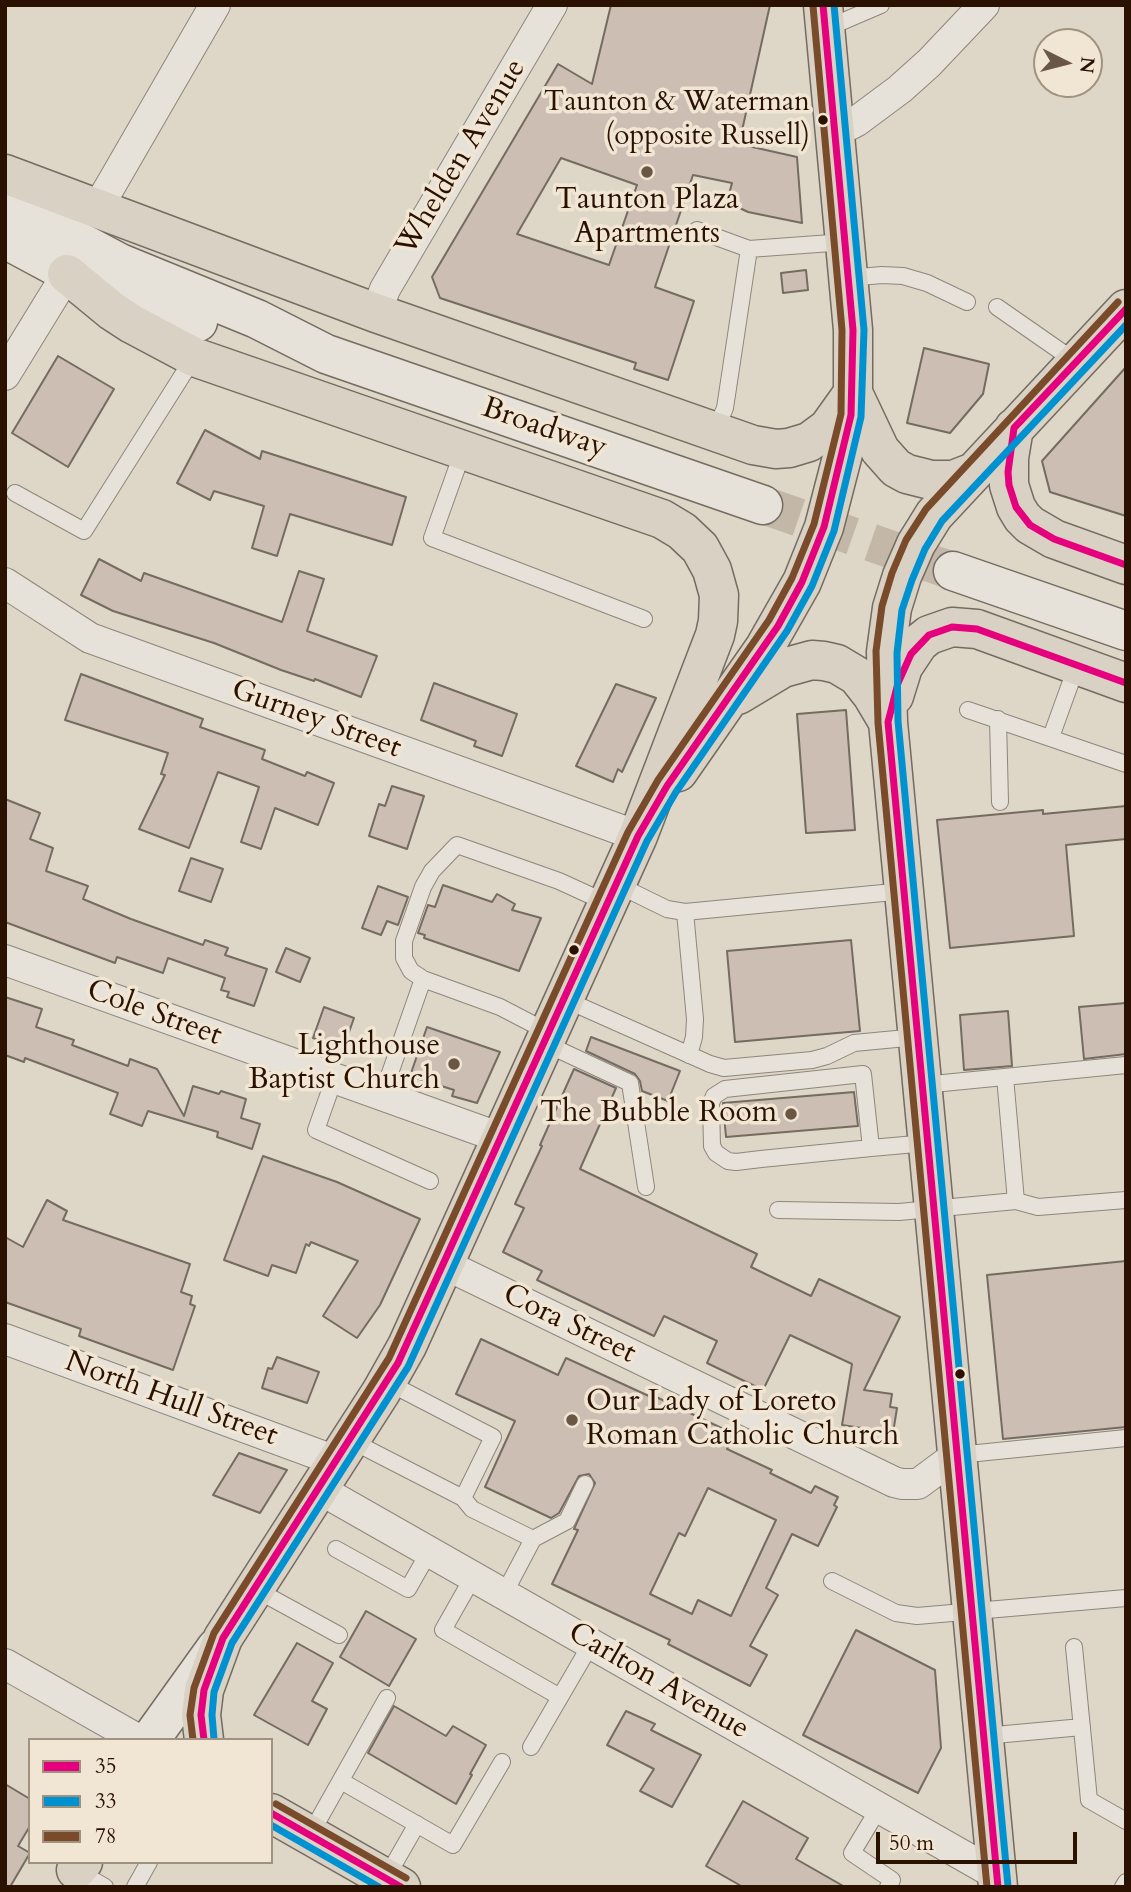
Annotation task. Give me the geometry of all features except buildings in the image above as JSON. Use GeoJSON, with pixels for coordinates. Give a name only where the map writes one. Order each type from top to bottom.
{"type":"FeatureCollection","features":[{"type":"Feature","properties":{"kind":"highway"},"geometry":{"type":"LineString","coordinates":[[638,836],[657,802],[778,626],[814,555],[841,469],[853,393],[853,330],[824,17]]}},
{"type":"Feature","properties":{"kind":"highway"},"geometry":{"type":"LineString","coordinates":[[5,174],[376,313],[765,447],[789,448],[819,436],[853,393]]}},
{"type":"Feature","properties":{"kind":"highway"},"geometry":{"type":"LineString","coordinates":[[67,274],[101,303],[132,324],[194,356],[662,519],[692,539],[707,558],[719,595],[720,607],[715,635],[638,836],[612,894],[407,1346],[387,1382],[223,1638],[204,1690],[201,1715],[204,1738]]}},
{"type":"Feature","properties":{"kind":"highway"},"geometry":{"type":"LineString","coordinates":[[998,1881],[888,722],[887,652],[892,608],[899,584],[908,559],[925,528],[971,473],[1126,309]]}},
{"type":"Feature","properties":{"kind":"highway"},"geometry":{"type":"LineString","coordinates":[[853,393],[880,450],[896,468],[918,478],[931,480],[953,480],[971,473]]}},
{"type":"Feature","properties":{"kind":"highway"},"geometry":{"type":"LineString","coordinates":[[1014,428],[1009,458],[1009,485],[1016,507],[1023,517],[1030,525],[1054,539],[1126,565]]}},
{"type":"Feature","properties":{"kind":"highway"},"geometry":{"type":"LineString","coordinates":[[888,722],[898,683],[911,654],[929,635],[940,629],[964,626],[977,629],[1126,682]]}},
{"type":"Feature","properties":{"kind":"highway"},"geometry":{"type":"LineString","coordinates":[[719,712],[751,685],[783,668],[812,660],[836,664],[856,676],[872,695],[888,722]]}},
{"type":"Feature","properties":{"kind":"highway"},"geometry":{"type":"LineString","coordinates":[[273,1814],[394,1883]]}},
{"type":"Feature","properties":{"kind":"main road","name":"Broadway"},"geometry":{"type":"LineString","coordinates":[[5,202],[120,263],[257,319],[326,354],[763,505]]}},
{"type":"Feature","properties":{"kind":"main road","name":"Broadway"},"geometry":{"type":"LineString","coordinates":[[5,239],[67,274],[123,297],[253,340],[326,354]]}},
{"type":"Feature","properties":{"kind":"main road"},"geometry":{"type":"LineString","coordinates":[[953,571],[1126,631]]}},
{"type":"Feature","properties":{"kind":"main road"},"geometry":{"type":"LineString","coordinates":[[151,1738],[223,1638]]}},
{"type":"Feature","properties":{"kind":"street"},"geometry":{"type":"LineString","coordinates":[[97,209],[215,5]]}},
{"type":"Feature","properties":{"kind":"street","name":"Whelden Avenue"},"geometry":{"type":"LineString","coordinates":[[376,313],[385,289],[552,5]]}},
{"type":"Feature","properties":{"kind":"street"},"geometry":{"type":"LineString","coordinates":[[834,133],[857,121],[929,64],[975,8]]}},
{"type":"Feature","properties":{"kind":"street"},"geometry":{"type":"LineString","coordinates":[[5,375],[67,274]]}},
{"type":"Feature","properties":{"kind":"street","name":"Gurney Street"},"geometry":{"type":"LineString","coordinates":[[5,583],[90,638],[638,836]]}},
{"type":"Feature","properties":{"kind":"street","name":"Cole Street"},"geometry":{"type":"LineString","coordinates":[[5,960],[501,1139]]}},
{"type":"Feature","properties":{"kind":"street","name":"Cora Street"},"geometry":{"type":"LineString","coordinates":[[444,1264],[894,1482],[918,1484],[957,1455]]}},
{"type":"Feature","properties":{"kind":"street","name":"North Hull Street"},"geometry":{"type":"LineString","coordinates":[[5,1339],[335,1464]]}},
{"type":"Feature","properties":{"kind":"street","name":"Carlton Avenue"},"geometry":{"type":"LineString","coordinates":[[335,1464],[429,1552],[879,1808],[998,1881]]}},
{"type":"Feature","properties":{"kind":"street"},"geometry":{"type":"LineString","coordinates":[[5,1664],[135,1738]]}},
{"type":"Feature","properties":{"kind":"lane"},"geometry":{"type":"LineString","coordinates":[[824,17],[881,5]]}},
{"type":"Feature","properties":{"kind":"lane"},"geometry":{"type":"LineString","coordinates":[[696,230],[749,249],[846,260],[883,275],[903,276],[927,283],[967,302]]}},
{"type":"Feature","properties":{"kind":"lane"},"geometry":{"type":"LineString","coordinates":[[715,431],[725,408],[749,249]]}},
{"type":"Feature","properties":{"kind":"lane"},"geometry":{"type":"LineString","coordinates":[[997,307],[1076,362]]}},
{"type":"Feature","properties":{"kind":"lane"},"geometry":{"type":"LineString","coordinates":[[15,494],[83,531],[194,356]]}},
{"type":"Feature","properties":{"kind":"lane"},"geometry":{"type":"LineString","coordinates":[[463,451],[432,538],[644,619]]}},
{"type":"Feature","properties":{"kind":"lane"},"geometry":{"type":"LineString","coordinates":[[1052,737],[1077,665]]}},
{"type":"Feature","properties":{"kind":"lane"},"geometry":{"type":"LineString","coordinates":[[968,710],[1126,764]]}},
{"type":"Feature","properties":{"kind":"lane"},"geometry":{"type":"LineString","coordinates":[[998,719],[1000,802]]}},
{"type":"Feature","properties":{"kind":"lane"},"geometry":{"type":"LineString","coordinates":[[904,891],[685,912],[559,881],[457,845],[427,878],[407,931],[404,958],[411,971],[423,979],[500,1007],[552,1025],[689,1055],[716,1066],[731,1068],[812,1060],[854,1043],[918,1037]]}},
{"type":"Feature","properties":{"kind":"lane"},"geometry":{"type":"LineString","coordinates":[[685,912],[695,1019],[689,1055]]}},
{"type":"Feature","properties":{"kind":"lane"},"geometry":{"type":"LineString","coordinates":[[382,1096],[423,979]]}},
{"type":"Feature","properties":{"kind":"lane"},"geometry":{"type":"LineString","coordinates":[[552,1025],[630,1083],[646,1187]]}},
{"type":"Feature","properties":{"kind":"lane"},"geometry":{"type":"LineString","coordinates":[[922,1085],[1126,1065]]}},
{"type":"Feature","properties":{"kind":"lane"},"geometry":{"type":"LineString","coordinates":[[871,1148],[863,1074],[719,1091],[711,1103],[711,1139],[716,1153],[728,1161],[928,1143]]}},
{"type":"Feature","properties":{"kind":"lane"},"geometry":{"type":"LineString","coordinates":[[1004,1077],[1016,1201]]}},
{"type":"Feature","properties":{"kind":"lane"},"geometry":{"type":"LineString","coordinates":[[334,1079],[316,1130],[430,1181]]}},
{"type":"Feature","properties":{"kind":"lane"},"geometry":{"type":"LineString","coordinates":[[778,1210],[899,1212],[1016,1201],[1038,1207],[1126,1200]]}},
{"type":"Feature","properties":{"kind":"lane"},"geometry":{"type":"LineString","coordinates":[[387,1382],[493,1437],[463,1498]]}},
{"type":"Feature","properties":{"kind":"lane"},"geometry":{"type":"LineString","coordinates":[[957,1455],[1126,1438]]}},
{"type":"Feature","properties":{"kind":"lane"},"geometry":{"type":"LineString","coordinates":[[335,1464],[463,1498],[472,1509],[533,1539]]}},
{"type":"Feature","properties":{"kind":"lane"},"geometry":{"type":"LineString","coordinates":[[504,1594],[533,1539],[567,1521],[584,1484]]}},
{"type":"Feature","properties":{"kind":"lane"},"geometry":{"type":"LineString","coordinates":[[336,1549],[408,1589],[429,1552]]}},
{"type":"Feature","properties":{"kind":"lane"},"geometry":{"type":"LineString","coordinates":[[473,1577],[443,1630],[560,1697]]}},
{"type":"Feature","properties":{"kind":"lane"},"geometry":{"type":"LineString","coordinates":[[832,1581],[906,1616],[1126,1598]]}},
{"type":"Feature","properties":{"kind":"lane"},"geometry":{"type":"LineString","coordinates":[[255,1588],[339,1635]]}},
{"type":"Feature","properties":{"kind":"lane"},"geometry":{"type":"LineString","coordinates":[[531,1747],[591,1644]]}},
{"type":"Feature","properties":{"kind":"lane"},"geometry":{"type":"LineString","coordinates":[[1074,1647],[1088,1800],[1126,1821]]}},
{"type":"Feature","properties":{"kind":"lane"},"geometry":{"type":"LineString","coordinates":[[310,1835],[387,1698]]}},
{"type":"Feature","properties":{"kind":"lane"},"geometry":{"type":"LineString","coordinates":[[984,1736],[1082,1727]]}},
{"type":"Feature","properties":{"kind":"lane"},"geometry":{"type":"LineString","coordinates":[[341,1780],[453,1845],[502,1762]]}},
{"type":"Feature","properties":{"kind":"lane"},"geometry":{"type":"LineString","coordinates":[[879,1808],[852,1853],[895,1884]]}},
{"type":"Feature","properties":{"kind":"lane"},"geometry":{"type":"LineString","coordinates":[[394,1883],[416,1824]]}},
{"type":"Feature","properties":{"kind":"lane"},"geometry":{"type":"LineString","coordinates":[[135,1887],[148,1864]]}},
{"type":"Feature","properties":{"kind":"lane"},"geometry":{"type":"LineString","coordinates":[[1123,1887],[1126,1882]]}},
{"type":"Feature","properties":{"kind":"tunnel"},"geometry":{"type":"LineString","coordinates":[[763,505],[953,571]]}},
{"type":"Feature","properties":{"kind":"transit line","name":"35"},"geometry":{"type":"LineString","coordinates":[[204,1738],[201,1715],[204,1690],[223,1638],[398,1363],[638,836],[667,786],[778,626],[802,582],[824,527],[851,415],[853,330],[823,5]]}},
{"type":"Feature","properties":{"kind":"transit line","name":"33"},"geometry":{"type":"LineString","coordinates":[[214,1738],[214,1692],[232,1643],[408,1367],[647,841],[676,792],[787,631],[812,586],[834,531],[861,417],[864,330],[834,5]]}},
{"type":"Feature","properties":{"kind":"transit line","name":"78"},"geometry":{"type":"LineString","coordinates":[[193,1738],[190,1715],[194,1688],[214,1633],[389,1358],[628,832],[658,780],[769,620],[792,578],[814,524],[841,414],[842,330],[813,6]]}},
{"type":"Feature","properties":{"kind":"transit line","name":"78"},"geometry":{"type":"LineString","coordinates":[[987,1887],[878,723],[876,651],[882,606],[892,573],[906,540],[926,509],[1118,302]]}},
{"type":"Feature","properties":{"kind":"transit line","name":"35"},"geometry":{"type":"LineString","coordinates":[[1126,309],[1014,428],[1008,472],[1016,507],[1030,525],[1054,539],[1126,565]]}},
{"type":"Feature","properties":{"kind":"transit line","name":"33"},"geometry":{"type":"LineString","coordinates":[[1008,1886],[898,721],[897,653],[902,610],[912,580],[925,549],[942,521],[1126,325]]}},
{"type":"Feature","properties":{"kind":"transit line","name":"35"},"geometry":{"type":"LineString","coordinates":[[998,1887],[888,722],[898,683],[911,654],[929,635],[952,627],[977,629],[1126,683]]}},
{"type":"Feature","properties":{"kind":"transit line","name":"78"},"geometry":{"type":"LineString","coordinates":[[276,1804],[406,1878]]}},
{"type":"Feature","properties":{"kind":"transit line","name":"35"},"geometry":{"type":"LineString","coordinates":[[273,1814],[401,1887]]}},
{"type":"Feature","properties":{"kind":"transit line","name":"33"},"geometry":{"type":"LineString","coordinates":[[273,1826],[379,1887]]}},
{"type":"Feature","properties":{"kind":"place","name":"Taunton & Waterman (opposite Russell)"},"geometry":{"type":"Point","coordinates":[823,120]}},
{"type":"Feature","properties":{"kind":"place","name":"Taunton Plaza Apartments"},"geometry":{"type":"Point","coordinates":[647,172]}},
{"type":"Feature","properties":{"kind":"place","name":"Lighthouse Baptist Church"},"geometry":{"type":"Point","coordinates":[454,1064]}},
{"type":"Feature","properties":{"kind":"place","name":"The Bubble Room"},"geometry":{"type":"Point","coordinates":[791,1114]}},
{"type":"Feature","properties":{"kind":"place","name":"Our Lady of Loreto Roman Catholic Church"},"geometry":{"type":"Point","coordinates":[572,1420]}}]}
